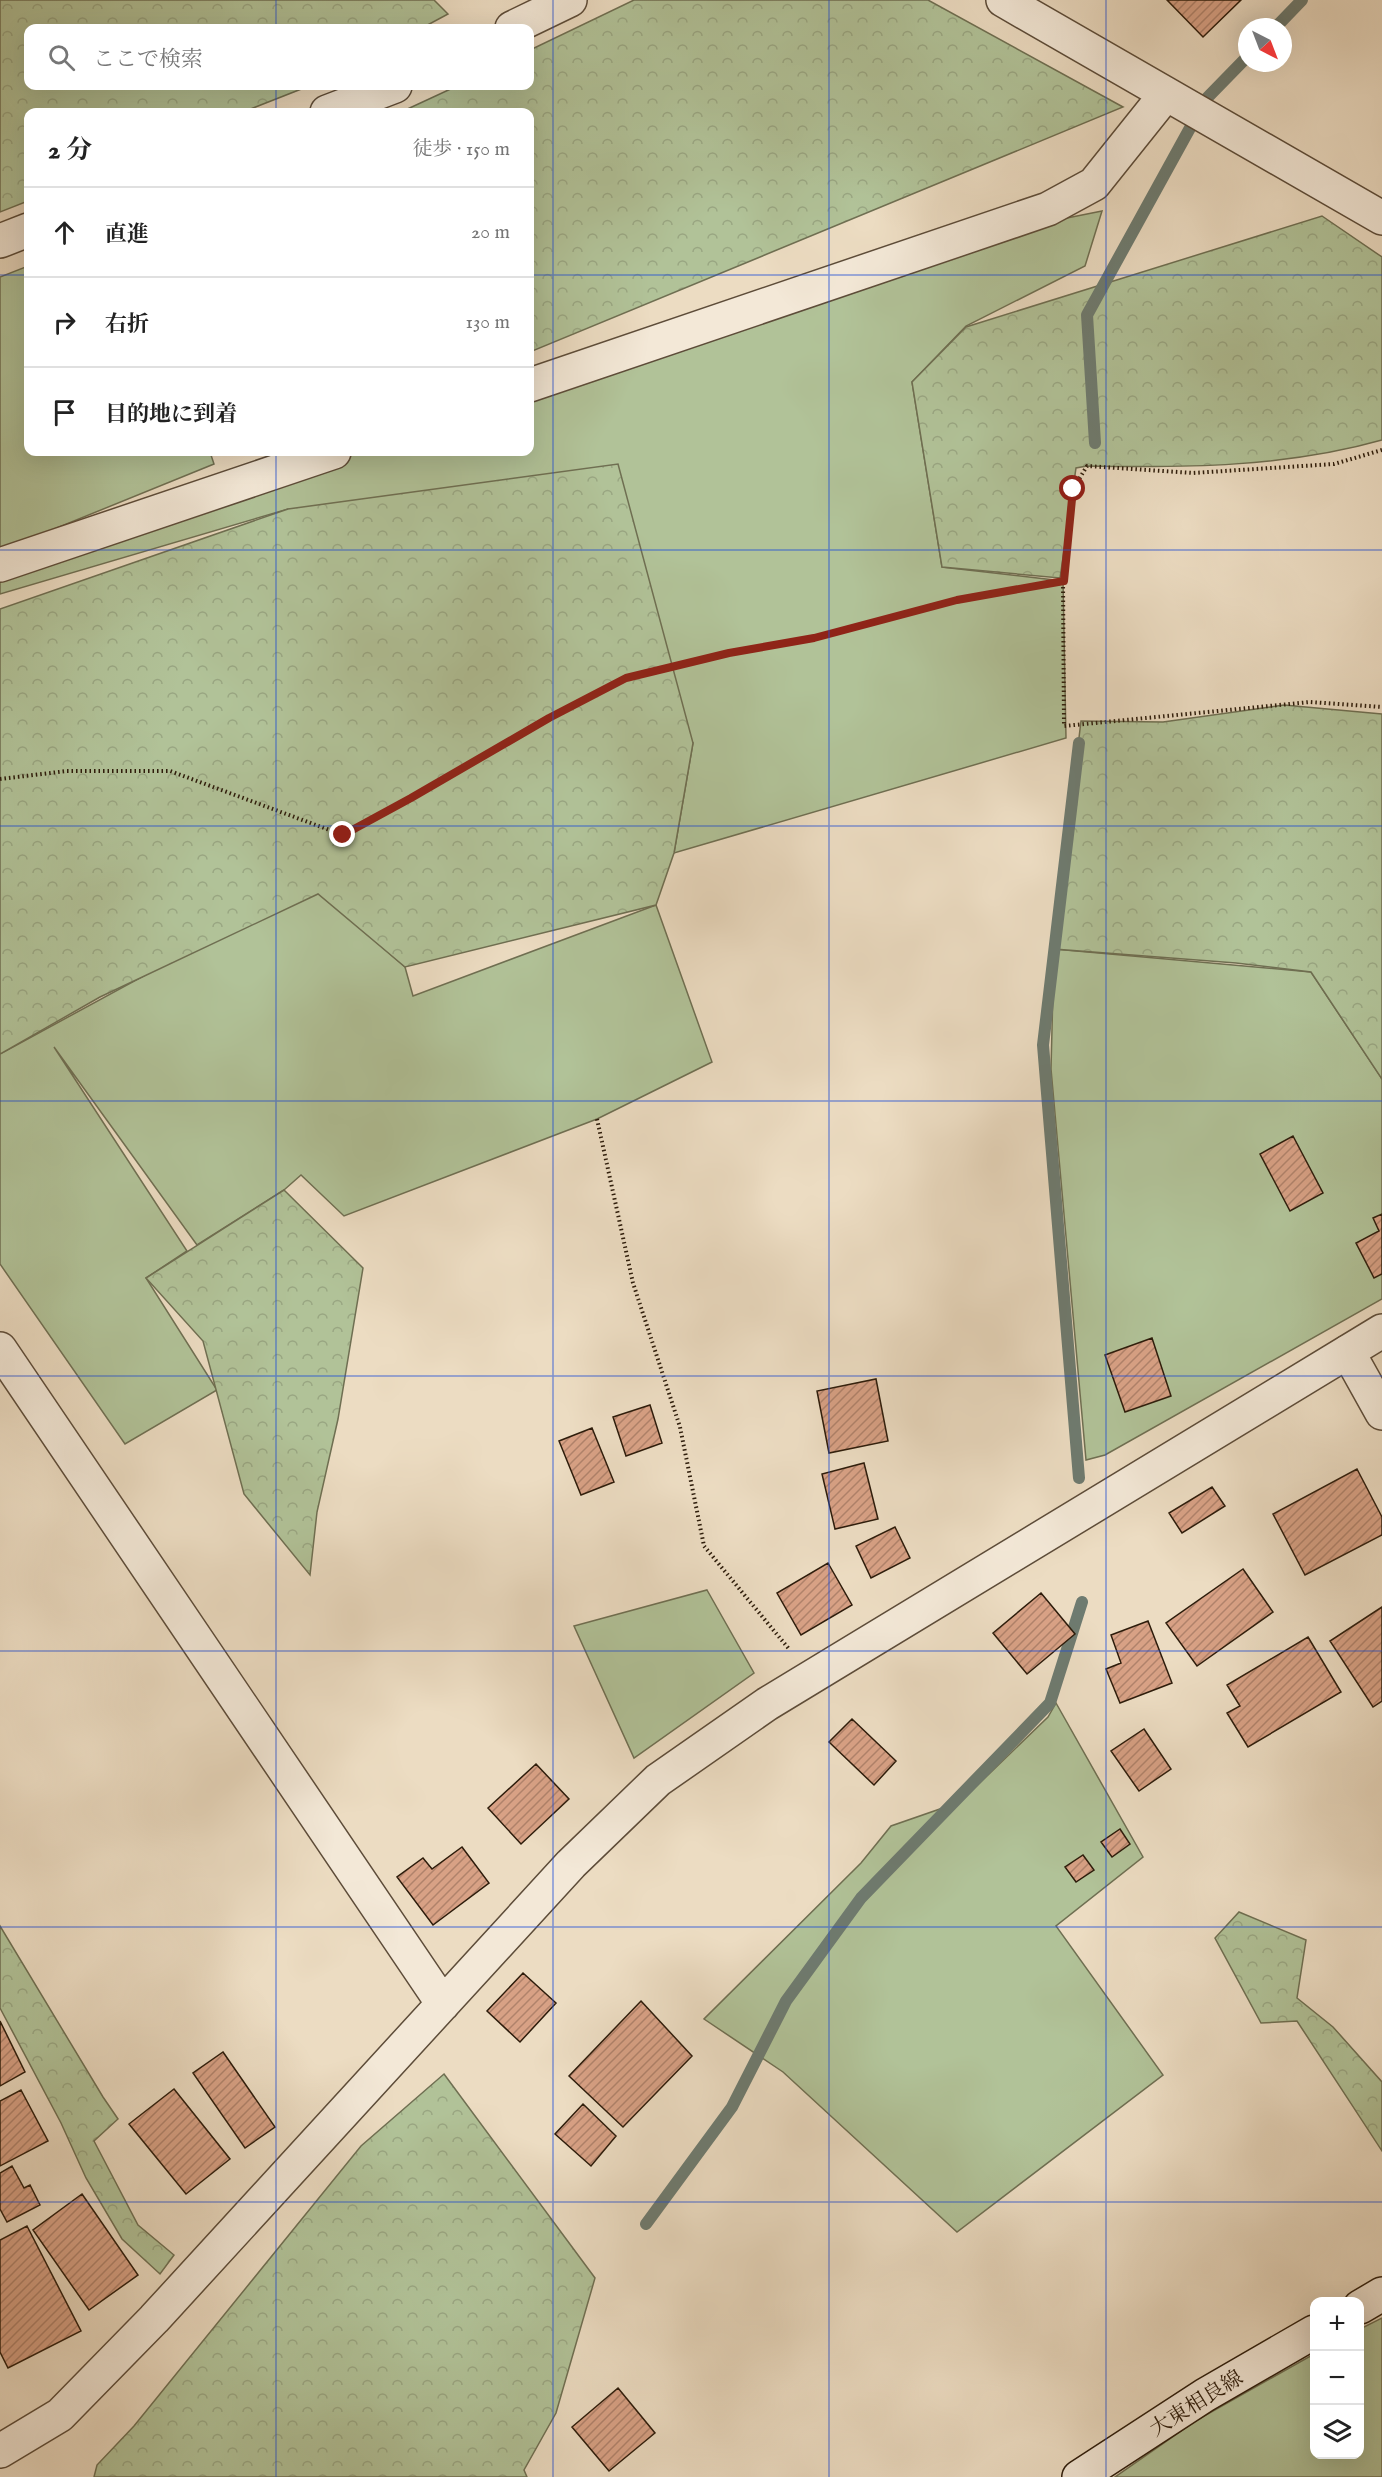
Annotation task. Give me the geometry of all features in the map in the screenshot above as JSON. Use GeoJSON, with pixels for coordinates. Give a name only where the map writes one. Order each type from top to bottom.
{"type":"FeatureCollection","features":[{"type":"Feature","properties":{"kind":"street"},"geometry":{"type":"LineString","coordinates":[[520,24],[570,0]]}},
{"type":"Feature","properties":{"kind":"street"},"geometry":{"type":"LineString","coordinates":[[1003,0],[1382,218]]}},
{"type":"Feature","properties":{"kind":"street"},"geometry":{"type":"LineString","coordinates":[[337,108],[385,90]]}},
{"type":"Feature","properties":{"kind":"street"},"geometry":{"type":"LineString","coordinates":[[534,384],[1048,209],[1094,184],[1172,98]]}},
{"type":"Feature","properties":{"kind":"street"},"geometry":{"type":"LineString","coordinates":[[0,241],[24,232]]}},
{"type":"Feature","properties":{"kind":"street"},"geometry":{"type":"LineString","coordinates":[[0,565],[322,456]]}},
{"type":"Feature","properties":{"kind":"street"},"geometry":{"type":"LineString","coordinates":[[0,2451],[60,2415],[162,2310],[571,1864],[658,1780],[767,1704],[1382,1330]]}},
{"type":"Feature","properties":{"kind":"street"},"geometry":{"type":"LineString","coordinates":[[0,1349],[442,2004]]}},
{"type":"Feature","properties":{"kind":"street"},"geometry":{"type":"LineString","coordinates":[[1348,1352],[1382,1413]]}},
{"type":"Feature","properties":{"kind":"street"},"geometry":{"type":"LineString","coordinates":[[1364,2304],[1382,2294]]}},
{"type":"Feature","properties":{"kind":"street","name":"大東相良線"},"geometry":{"type":"LineString","coordinates":[[1079,2477],[1205,2395],[1310,2334]]}},
{"type":"Feature","properties":{"kind":"path"},"geometry":{"type":"LineString","coordinates":[[1382,450],[1334,464],[1193,473],[1087,466],[1073,489],[1064,581],[1064,726],[1310,702],[1382,707]]}},
{"type":"Feature","properties":{"kind":"path"},"geometry":{"type":"LineString","coordinates":[[0,779],[67,771],[170,771],[343,835],[549,718],[626,678],[729,653],[814,638],[957,600],[1064,581]]}},
{"type":"Feature","properties":{"kind":"path"},"geometry":{"type":"LineString","coordinates":[[597,1119],[633,1283],[680,1427],[704,1546],[812,1677]]}},
{"type":"Feature","properties":{"kind":"green space"},"geometry":{"type":"Polygon","coordinates":[[[0,0],[434,0],[448,14],[429,24],[24,24],[24,90],[299,90],[253,108],[24,108],[24,203],[0,212],[0,0]]]}},
{"type":"Feature","properties":{"kind":"green space"},"geometry":{"type":"Polygon","coordinates":[[[634,0],[928,0],[1123,107],[534,350],[534,108],[410,108],[448,90],[534,90],[534,48],[634,0]]]}},
{"type":"Feature","properties":{"kind":"green space"},"geometry":{"type":"Polygon","coordinates":[[[1102,211],[1085,266],[966,326],[912,382],[942,567],[1063,581],[1066,738],[674,853],[693,743],[288,509],[0,594],[0,568],[335,456],[534,456],[534,391],[1057,220],[1102,211]]]}},
{"type":"Feature","properties":{"kind":"green space"},"geometry":{"type":"Polygon","coordinates":[[[1322,216],[1382,257],[1382,440],[1310,456],[1273,461],[1198,466],[1087,466],[1076,468],[1060,578],[942,567],[912,382],[966,327],[1322,216]]]}},
{"type":"Feature","properties":{"kind":"green space"},"geometry":{"type":"Polygon","coordinates":[[[24,268],[24,456],[211,456],[214,464],[0,551],[0,277],[24,268]]]}},
{"type":"Feature","properties":{"kind":"green space"},"geometry":{"type":"Polygon","coordinates":[[[618,464],[693,743],[674,853],[656,905],[405,967],[318,894],[100,997],[0,1054],[0,609],[288,509],[618,464]]]}},
{"type":"Feature","properties":{"kind":"green space"},"geometry":{"type":"Polygon","coordinates":[[[1284,705],[1382,714],[1382,1079],[1311,972],[1236,963],[1054,949],[1081,721],[1163,722],[1284,705]]]}},
{"type":"Feature","properties":{"kind":"green space"},"geometry":{"type":"Polygon","coordinates":[[[311,885],[405,967],[413,996],[656,905],[712,1062],[597,1119],[344,1216],[301,1175],[284,1190],[197,1245],[54,1047],[187,1251],[146,1278],[217,1390],[125,1444],[0,1264],[0,1054],[311,885]]]}},
{"type":"Feature","properties":{"kind":"green space"},"geometry":{"type":"Polygon","coordinates":[[[1054,949],[1311,972],[1382,1079],[1382,1299],[1105,1455],[1086,1460],[1051,1069],[1054,949]]]}},
{"type":"Feature","properties":{"kind":"green space"},"geometry":{"type":"Polygon","coordinates":[[[284,1190],[363,1268],[338,1419],[317,1512],[310,1575],[244,1494],[203,1341],[146,1278],[284,1190]]]}},
{"type":"Feature","properties":{"kind":"green space"},"geometry":{"type":"Polygon","coordinates":[[[707,1590],[754,1673],[634,1758],[574,1626],[707,1590]]]}},
{"type":"Feature","properties":{"kind":"green space"},"geometry":{"type":"Polygon","coordinates":[[[1056,1703],[1143,1857],[1056,1926],[1163,2075],[957,2232],[783,2072],[704,2019],[861,1863],[891,1826],[960,1802],[1048,1717],[1056,1703]]]}},
{"type":"Feature","properties":{"kind":"green space"},"geometry":{"type":"Polygon","coordinates":[[[1239,1912],[1306,1940],[1297,1998],[1333,2027],[1382,2082],[1382,2151],[1297,2021],[1261,2023],[1215,1938],[1239,1912]]]}},
{"type":"Feature","properties":{"kind":"green space"},"geometry":{"type":"Polygon","coordinates":[[[0,1926],[118,2119],[94,2141],[138,2225],[174,2255],[160,2274],[122,2239],[86,2178],[61,2123],[0,2008],[0,1926]]]}},
{"type":"Feature","properties":{"kind":"green space"},"geometry":{"type":"Polygon","coordinates":[[[444,2074],[595,2278],[556,2413],[524,2470],[527,2477],[94,2477],[97,2465],[134,2426],[361,2146],[444,2074]]]}},
{"type":"Feature","properties":{"kind":"green space"},"geometry":{"type":"Polygon","coordinates":[[[1382,2318],[1382,2477],[1115,2477],[1197,2420],[1310,2356],[1310,2459],[1364,2459],[1364,2327],[1382,2318]]]}},
{"type":"Feature","properties":{"kind":"building"},"geometry":{"type":"Polygon","coordinates":[[[1167,0],[1241,0],[1203,37],[1167,0]]]}},
{"type":"Feature","properties":{"kind":"building"},"geometry":{"type":"Polygon","coordinates":[[[1293,1136],[1323,1193],[1290,1211],[1260,1154],[1293,1136]]]}},
{"type":"Feature","properties":{"kind":"building"},"geometry":{"type":"Polygon","coordinates":[[[1382,1214],[1382,1274],[1374,1278],[1356,1243],[1379,1231],[1373,1218],[1382,1214]]]}},
{"type":"Feature","properties":{"kind":"building"},"geometry":{"type":"Polygon","coordinates":[[[1152,1338],[1171,1396],[1125,1412],[1105,1355],[1152,1338]]]}},
{"type":"Feature","properties":{"kind":"building"},"geometry":{"type":"Polygon","coordinates":[[[876,1379],[888,1441],[829,1453],[817,1391],[876,1379]]]}},
{"type":"Feature","properties":{"kind":"building"},"geometry":{"type":"Polygon","coordinates":[[[650,1405],[662,1443],[626,1456],[613,1417],[650,1405]]]}},
{"type":"Feature","properties":{"kind":"building"},"geometry":{"type":"Polygon","coordinates":[[[592,1428],[614,1482],[581,1495],[559,1441],[592,1428]]]}},
{"type":"Feature","properties":{"kind":"building"},"geometry":{"type":"Polygon","coordinates":[[[864,1463],[878,1519],[835,1529],[822,1474],[864,1463]]]}},
{"type":"Feature","properties":{"kind":"building"},"geometry":{"type":"Polygon","coordinates":[[[1357,1469],[1382,1517],[1382,1535],[1305,1575],[1273,1514],[1357,1469]]]}},
{"type":"Feature","properties":{"kind":"building"},"geometry":{"type":"Polygon","coordinates":[[[1212,1487],[1225,1506],[1182,1533],[1169,1513],[1212,1487]]]}},
{"type":"Feature","properties":{"kind":"building"},"geometry":{"type":"Polygon","coordinates":[[[895,1527],[910,1558],[871,1578],[856,1546],[895,1527]]]}},
{"type":"Feature","properties":{"kind":"building"},"geometry":{"type":"Polygon","coordinates":[[[828,1563],[852,1605],[801,1635],[777,1593],[828,1563]]]}},
{"type":"Feature","properties":{"kind":"building"},"geometry":{"type":"Polygon","coordinates":[[[1243,1569],[1273,1612],[1197,1666],[1166,1623],[1243,1569]]]}},
{"type":"Feature","properties":{"kind":"building"},"geometry":{"type":"Polygon","coordinates":[[[1041,1593],[1075,1634],[1027,1674],[993,1633],[1041,1593]]]}},
{"type":"Feature","properties":{"kind":"building"},"geometry":{"type":"Polygon","coordinates":[[[1382,1607],[1382,1701],[1373,1707],[1330,1641],[1382,1607]]]}},
{"type":"Feature","properties":{"kind":"building"},"geometry":{"type":"Polygon","coordinates":[[[1148,1621],[1172,1683],[1120,1703],[1106,1669],[1121,1663],[1111,1635],[1148,1621]]]}},
{"type":"Feature","properties":{"kind":"building"},"geometry":{"type":"Polygon","coordinates":[[[1308,1637],[1341,1692],[1248,1747],[1227,1713],[1240,1706],[1227,1685],[1308,1637]]]}},
{"type":"Feature","properties":{"kind":"building"},"geometry":{"type":"Polygon","coordinates":[[[852,1719],[896,1761],[874,1785],[829,1742],[852,1719]]]}},
{"type":"Feature","properties":{"kind":"building"},"geometry":{"type":"Polygon","coordinates":[[[1144,1729],[1171,1769],[1139,1791],[1111,1751],[1144,1729]]]}},
{"type":"Feature","properties":{"kind":"building"},"geometry":{"type":"Polygon","coordinates":[[[536,1764],[569,1799],[521,1844],[488,1808],[536,1764]]]}},
{"type":"Feature","properties":{"kind":"building"},"geometry":{"type":"Polygon","coordinates":[[[1120,1829],[1130,1844],[1112,1857],[1101,1842],[1120,1829]]]}},
{"type":"Feature","properties":{"kind":"building"},"geometry":{"type":"Polygon","coordinates":[[[462,1847],[489,1883],[433,1925],[397,1877],[423,1858],[432,1869],[462,1847]]]}},
{"type":"Feature","properties":{"kind":"building"},"geometry":{"type":"Polygon","coordinates":[[[1083,1855],[1094,1870],[1076,1882],[1065,1867],[1083,1855]]]}},
{"type":"Feature","properties":{"kind":"building"},"geometry":{"type":"Polygon","coordinates":[[[523,1973],[556,2003],[520,2042],[487,2011],[523,1973]]]}},
{"type":"Feature","properties":{"kind":"building"},"geometry":{"type":"Polygon","coordinates":[[[641,2001],[692,2056],[623,2127],[569,2076],[641,2001]]]}},
{"type":"Feature","properties":{"kind":"building"},"geometry":{"type":"Polygon","coordinates":[[[0,2021],[25,2072],[0,2086],[0,2021]]]}},
{"type":"Feature","properties":{"kind":"building"},"geometry":{"type":"Polygon","coordinates":[[[223,2052],[275,2127],[245,2148],[193,2073],[223,2052]]]}},
{"type":"Feature","properties":{"kind":"building"},"geometry":{"type":"Polygon","coordinates":[[[174,2089],[230,2159],[186,2194],[129,2124],[174,2089]]]}},
{"type":"Feature","properties":{"kind":"building"},"geometry":{"type":"Polygon","coordinates":[[[21,2090],[48,2141],[0,2166],[0,2101],[21,2090]]]}},
{"type":"Feature","properties":{"kind":"building"},"geometry":{"type":"Polygon","coordinates":[[[583,2104],[616,2136],[591,2166],[555,2134],[583,2104]]]}},
{"type":"Feature","properties":{"kind":"building"},"geometry":{"type":"Polygon","coordinates":[[[12,2166],[24,2188],[30,2185],[40,2205],[7,2222],[0,2209],[0,2173],[12,2166]]]}},
{"type":"Feature","properties":{"kind":"building"},"geometry":{"type":"Polygon","coordinates":[[[82,2194],[138,2275],[89,2310],[33,2230],[82,2194]]]}},
{"type":"Feature","properties":{"kind":"building"},"geometry":{"type":"Polygon","coordinates":[[[27,2226],[81,2331],[8,2368],[0,2352],[0,2240],[27,2226]]]}},
{"type":"Feature","properties":{"kind":"building"},"geometry":{"type":"Polygon","coordinates":[[[618,2388],[655,2433],[609,2471],[572,2427],[618,2388]]]}},
{"type":"Feature","properties":{"kind":"waterway"},"geometry":{"type":"LineString","coordinates":[[1285,18],[1302,0]]}},
{"type":"Feature","properties":{"kind":"waterway"},"geometry":{"type":"LineString","coordinates":[[1095,443],[1087,315],[1206,99],[1238,66]]}},
{"type":"Feature","properties":{"kind":"waterway"},"geometry":{"type":"LineString","coordinates":[[1079,743],[1043,1045],[1079,1478]]}},
{"type":"Feature","properties":{"kind":"waterway"},"geometry":{"type":"LineString","coordinates":[[646,2224],[732,2107],[786,2001],[861,1898],[1050,1703],[1082,1602]]}},
{"type":"Feature","properties":{"kind":"route"},"geometry":{"type":"LineString","coordinates":[[343,835],[549,718],[626,678],[729,653],[814,638],[957,600],[1064,581],[1073,489]]}}]}
